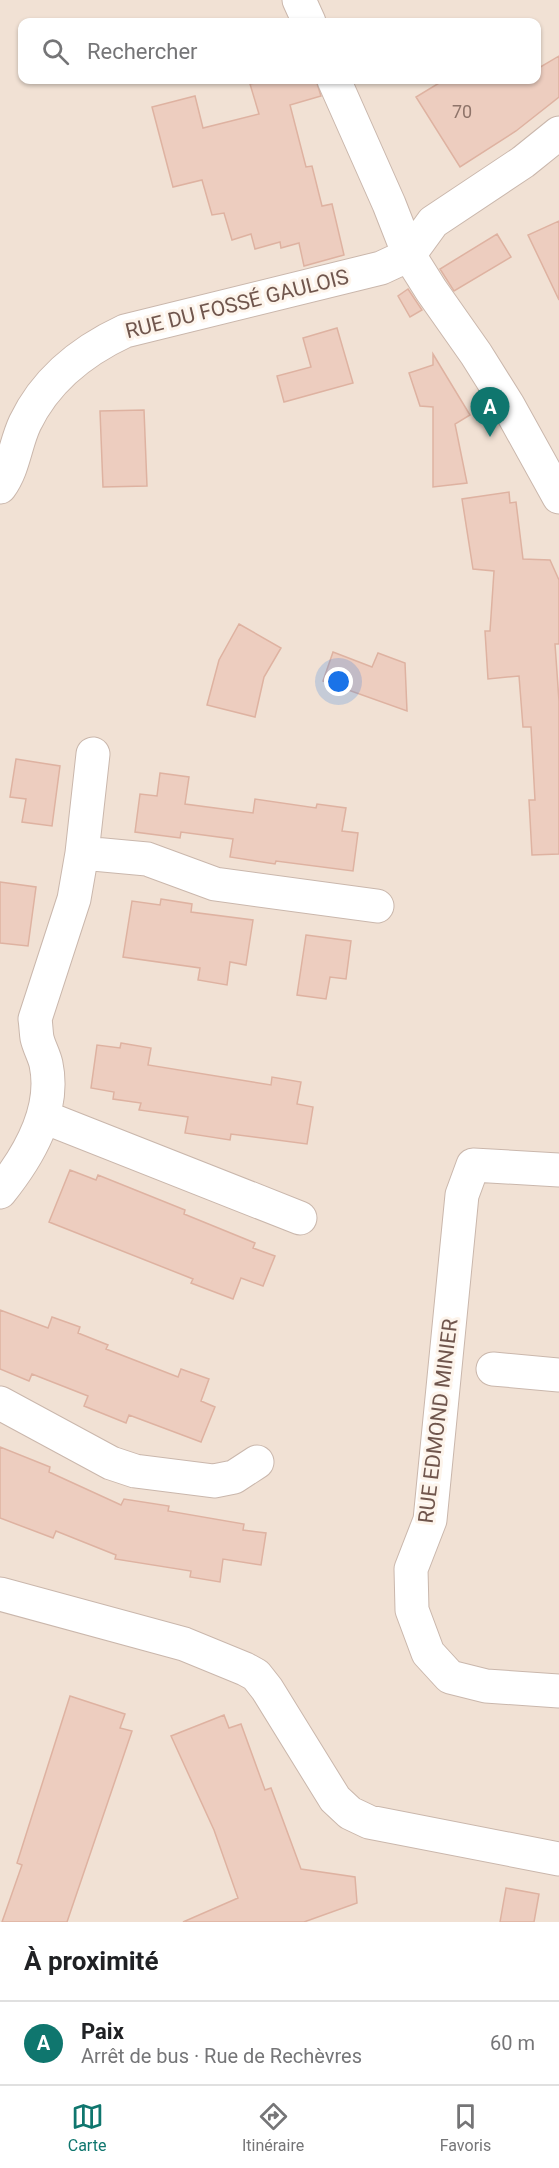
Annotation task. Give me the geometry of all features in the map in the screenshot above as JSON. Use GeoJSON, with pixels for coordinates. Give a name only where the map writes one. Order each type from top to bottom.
{"type":"FeatureCollection","features":[{"type":"Feature","properties":{"kind":"street"},"geometry":{"type":"LineString","coordinates":[[298,0],[307,18]]}},
{"type":"Feature","properties":{"kind":"street"},"geometry":{"type":"LineString","coordinates":[[336,84],[409,255],[508,405],[559,497]]}},
{"type":"Feature","properties":{"kind":"street"},"geometry":{"type":"LineString","coordinates":[[409,255],[433,222],[522,162],[559,133]]}},
{"type":"Feature","properties":{"kind":"street","name":"RUE DU FOSSÉ GAULOIS"},"geometry":{"type":"LineString","coordinates":[[0,487],[7,477],[25,424],[38,400],[58,376],[98,344],[125,331],[381,268],[409,255]]}},
{"type":"Feature","properties":{"kind":"street"},"geometry":{"type":"LineString","coordinates":[[0,1192],[15,1172],[44,1117],[46,1065],[37,1037],[35,1019],[74,899],[82,853],[93,754]]}},
{"type":"Feature","properties":{"kind":"street"},"geometry":{"type":"LineString","coordinates":[[82,853],[147,859],[215,884],[377,906]]}},
{"type":"Feature","properties":{"kind":"street"},"geometry":{"type":"LineString","coordinates":[[44,1117],[300,1218]]}},
{"type":"Feature","properties":{"kind":"street","name":"RUE EDMOND MINIER"},"geometry":{"type":"LineString","coordinates":[[559,1170],[473,1165],[462,1195],[430,1520],[411,1569],[412,1610],[428,1653],[450,1677],[486,1686],[559,1690]]}},
{"type":"Feature","properties":{"kind":"street"},"geometry":{"type":"LineString","coordinates":[[494,1369],[559,1375]]}},
{"type":"Feature","properties":{"kind":"street"},"geometry":{"type":"LineString","coordinates":[[0,1403],[111,1463],[135,1471],[214,1482],[234,1477],[257,1462]]}},
{"type":"Feature","properties":{"kind":"street"},"geometry":{"type":"LineString","coordinates":[[0,1594],[184,1644],[256,1675],[335,1799],[350,1813],[369,1822],[559,1859]]}},
{"type":"Feature","properties":{"kind":"shaded area"},"geometry":{"type":"Polygon","coordinates":[[[0,0],[559,0],[559,1922],[0,1922],[0,0]]]}},
{"type":"Feature","properties":{"kind":"building"},"geometry":{"type":"Polygon","coordinates":[[[559,56],[559,97],[516,131],[460,167],[416,97],[437,84],[541,84],[541,67],[559,56]]]}},
{"type":"Feature","properties":{"kind":"building"},"geometry":{"type":"Polygon","coordinates":[[[250,84],[317,84],[321,96],[290,105],[306,167],[312,166],[322,206],[332,204],[344,255],[304,266],[299,243],[281,248],[280,242],[255,249],[251,234],[232,240],[224,213],[212,215],[202,180],[173,187],[152,107],[195,96],[203,128],[259,114],[250,84]]]}},
{"type":"Feature","properties":{"kind":"building"},"geometry":{"type":"Polygon","coordinates":[[[559,221],[559,300],[528,235],[559,221]]]}},
{"type":"Feature","properties":{"kind":"building"},"geometry":{"type":"Polygon","coordinates":[[[497,234],[511,257],[454,291],[440,269],[497,234]]]}},
{"type":"Feature","properties":{"kind":"building"},"geometry":{"type":"Polygon","coordinates":[[[408,289],[422,310],[410,317],[398,296],[408,289]]]}},
{"type":"Feature","properties":{"kind":"building"},"geometry":{"type":"Polygon","coordinates":[[[337,328],[353,383],[284,402],[277,376],[311,367],[303,338],[337,328]]]}},
{"type":"Feature","properties":{"kind":"building"},"geometry":{"type":"Polygon","coordinates":[[[433,354],[470,415],[455,424],[467,483],[433,487],[433,407],[420,406],[409,373],[433,365],[433,354]]]}},
{"type":"Feature","properties":{"kind":"building"},"geometry":{"type":"Polygon","coordinates":[[[144,410],[147,486],[103,487],[100,411],[144,410]]]}},
{"type":"Feature","properties":{"kind":"building"},"geometry":{"type":"Polygon","coordinates":[[[509,492],[510,503],[516,502],[523,559],[550,560],[559,580],[559,644],[555,644],[559,701],[559,854],[532,855],[529,800],[535,800],[531,727],[523,727],[519,676],[488,679],[485,631],[490,631],[494,571],[473,569],[462,499],[509,492]]]}},
{"type":"Feature","properties":{"kind":"building"},"geometry":{"type":"Polygon","coordinates":[[[239,624],[281,648],[264,677],[255,717],[207,705],[219,660],[239,624]]]}},
{"type":"Feature","properties":{"kind":"building"},"geometry":{"type":"Polygon","coordinates":[[[333,652],[372,667],[378,653],[405,663],[407,711],[323,681],[333,652]]]}},
{"type":"Feature","properties":{"kind":"building"},"geometry":{"type":"Polygon","coordinates":[[[16,759],[60,766],[52,826],[22,822],[26,799],[10,797],[16,759]]]}},
{"type":"Feature","properties":{"kind":"building"},"geometry":{"type":"Polygon","coordinates":[[[160,773],[189,777],[185,804],[253,813],[255,799],[316,808],[317,804],[346,808],[342,831],[358,833],[353,871],[276,861],[275,864],[230,857],[233,839],[181,832],[180,838],[135,832],[140,794],[157,796],[160,773]]]}},
{"type":"Feature","properties":{"kind":"building"},"geometry":{"type":"Polygon","coordinates":[[[0,882],[36,887],[28,946],[0,943],[0,882]]]}},
{"type":"Feature","properties":{"kind":"building"},"geometry":{"type":"Polygon","coordinates":[[[161,899],[192,904],[191,912],[253,920],[246,965],[230,962],[227,985],[198,980],[200,968],[123,957],[132,901],[160,905],[161,899]]]}},
{"type":"Feature","properties":{"kind":"building"},"geometry":{"type":"Polygon","coordinates":[[[306,935],[351,941],[346,979],[330,977],[326,999],[297,995],[306,935]]]}},
{"type":"Feature","properties":{"kind":"building"},"geometry":{"type":"Polygon","coordinates":[[[121,1043],[151,1048],[148,1065],[271,1085],[272,1077],[301,1082],[297,1104],[313,1107],[307,1144],[231,1134],[230,1140],[185,1133],[188,1117],[139,1110],[141,1103],[113,1099],[114,1092],[91,1088],[97,1045],[120,1048],[121,1043]]]}},
{"type":"Feature","properties":{"kind":"building"},"geometry":{"type":"Polygon","coordinates":[[[70,1170],[96,1180],[98,1175],[185,1210],[184,1214],[255,1243],[253,1248],[275,1256],[263,1286],[241,1278],[233,1299],[191,1283],[193,1279],[49,1222],[70,1170]]]}},
{"type":"Feature","properties":{"kind":"building"},"geometry":{"type":"Polygon","coordinates":[[[0,1310],[48,1328],[52,1317],[80,1327],[78,1333],[108,1345],[106,1349],[178,1377],[181,1369],[209,1379],[201,1401],[215,1407],[201,1442],[129,1415],[126,1423],[84,1406],[88,1396],[32,1374],[29,1381],[0,1369],[0,1310]]]}},
{"type":"Feature","properties":{"kind":"building"},"geometry":{"type":"Polygon","coordinates":[[[0,1447],[50,1467],[49,1472],[121,1505],[124,1499],[169,1506],[168,1511],[244,1524],[243,1530],[266,1533],[261,1565],[223,1559],[220,1582],[190,1577],[191,1571],[115,1559],[116,1555],[56,1531],[53,1538],[0,1518],[0,1447]]]}},
{"type":"Feature","properties":{"kind":"building"},"geometry":{"type":"Polygon","coordinates":[[[70,1696],[125,1714],[120,1728],[132,1731],[67,1922],[2,1922],[22,1865],[17,1863],[70,1696]]]}},
{"type":"Feature","properties":{"kind":"building"},"geometry":{"type":"Polygon","coordinates":[[[224,1715],[229,1728],[241,1724],[265,1790],[271,1788],[301,1869],[355,1877],[357,1903],[304,1922],[183,1922],[238,1898],[214,1830],[171,1736],[224,1715]]]}},
{"type":"Feature","properties":{"kind":"building"},"geometry":{"type":"Polygon","coordinates":[[[506,1888],[539,1894],[534,1922],[500,1922],[506,1888]]]}},
{"type":"Feature","properties":{"kind":"place","name":"Paix"},"geometry":{"type":"Point","coordinates":[490,437]}}]}
